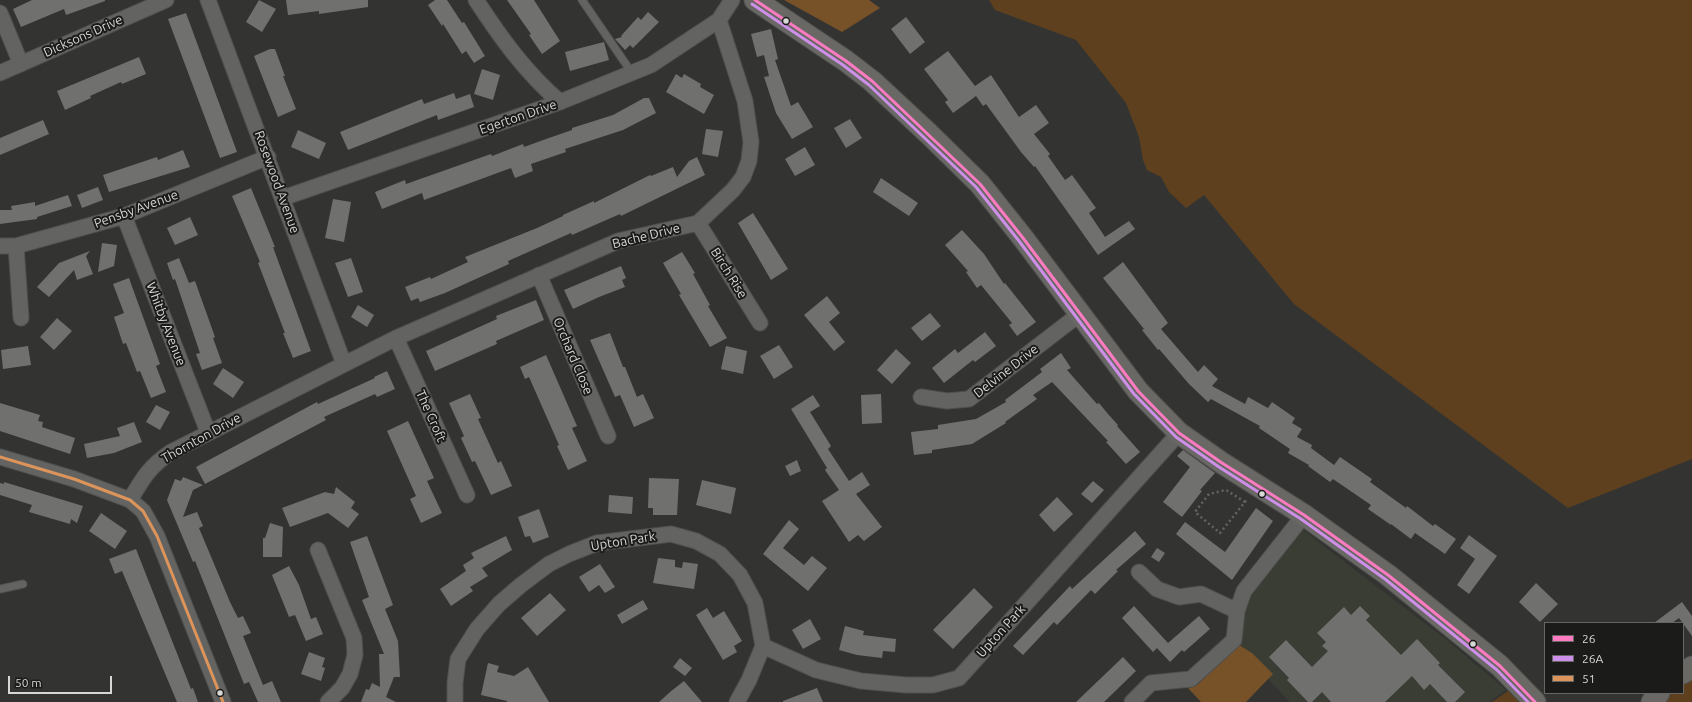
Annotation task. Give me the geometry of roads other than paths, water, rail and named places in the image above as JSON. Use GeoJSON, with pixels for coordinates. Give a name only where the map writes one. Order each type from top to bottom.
{"type":"FeatureCollection","features":[{"type":"Feature","properties":{"kind":"street","name":"Rosewood Avenue"},"geometry":{"type":"LineString","coordinates":[[208,0],[344,364]]}},
{"type":"Feature","properties":{"kind":"street"},"geometry":{"type":"LineString","coordinates":[[476,0],[502,40],[539,84],[560,102]]}},
{"type":"Feature","properties":{"kind":"street","name":"Egerton Drive"},"geometry":{"type":"LineString","coordinates":[[283,198],[530,113],[651,65],[719,20],[732,0]]}},
{"type":"Feature","properties":{"kind":"street"},"geometry":{"type":"LineString","coordinates":[[755,0],[846,61],[867,77],[929,134],[980,184],[1081,313],[1138,391],[1179,433],[1222,463],[1256,483],[1304,515],[1388,575],[1500,666],[1535,702]]}},
{"type":"Feature","properties":{"kind":"street","name":"Dicksons Drive"},"geometry":{"type":"LineString","coordinates":[[0,73],[162,1]]}},
{"type":"Feature","properties":{"kind":"street"},"geometry":{"type":"LineString","coordinates":[[0,13],[21,64]]}},
{"type":"Feature","properties":{"kind":"street","name":"Bache Drive"},"geometry":{"type":"LineString","coordinates":[[344,364],[396,338],[618,241],[698,223],[733,190],[743,177],[749,161],[751,142],[745,101],[719,20]]}},
{"type":"Feature","properties":{"kind":"street"},"geometry":{"type":"LineString","coordinates":[[530,113],[539,93],[539,84]]}},
{"type":"Feature","properties":{"kind":"street","name":"Pensby Avenue"},"geometry":{"type":"LineString","coordinates":[[0,246],[16,246],[124,216],[268,158]]}},
{"type":"Feature","properties":{"kind":"street","name":"Whitby Avenue"},"geometry":{"type":"LineString","coordinates":[[124,216],[208,432]]}},
{"type":"Feature","properties":{"kind":"street","name":"Birch Rise"},"geometry":{"type":"LineString","coordinates":[[698,223],[760,323]]}},
{"type":"Feature","properties":{"kind":"street"},"geometry":{"type":"LineString","coordinates":[[16,246],[22,318]]}},
{"type":"Feature","properties":{"kind":"street","name":"Orchard Close"},"geometry":{"type":"LineString","coordinates":[[539,275],[608,436]]}},
{"type":"Feature","properties":{"kind":"street","name":"Delvine Drive"},"geometry":{"type":"LineString","coordinates":[[921,397],[947,401],[969,399],[1081,313]]}},
{"type":"Feature","properties":{"kind":"street","name":"The Croft"},"geometry":{"type":"LineString","coordinates":[[396,338],[467,495]]}},
{"type":"Feature","properties":{"kind":"street","name":"Thornton Drive"},"geometry":{"type":"LineString","coordinates":[[130,500],[147,471],[159,460],[208,432],[344,364]]}},
{"type":"Feature","properties":{"kind":"street","name":"Upton Park"},"geometry":{"type":"LineString","coordinates":[[455,702],[455,683],[458,659],[477,629],[499,604],[549,564],[597,543],[671,534],[696,541],[720,554],[740,575],[755,603],[764,646],[816,670],[860,681],[906,685],[933,685],[959,678],[1179,433]]}},
{"type":"Feature","properties":{"kind":"street"},"geometry":{"type":"LineString","coordinates":[[0,457],[74,479],[130,500],[143,511],[157,536],[223,702]]}},
{"type":"Feature","properties":{"kind":"street"},"geometry":{"type":"LineString","coordinates":[[1132,702],[1151,683],[1190,679],[1234,640],[1237,611],[1244,591],[1304,515]]}},
{"type":"Feature","properties":{"kind":"street"},"geometry":{"type":"LineString","coordinates":[[318,550],[354,638],[355,655],[350,674],[342,688],[328,702]]}},
{"type":"Feature","properties":{"kind":"street"},"geometry":{"type":"LineString","coordinates":[[1139,572],[1157,589],[1179,597],[1202,594],[1237,611]]}},
{"type":"Feature","properties":{"kind":"street"},"geometry":{"type":"LineString","coordinates":[[737,702],[749,680],[764,646]]}},
{"type":"Feature","properties":{"kind":"street"},"geometry":{"type":"LineString","coordinates":[[1652,702],[1658,694]]}},
{"type":"Feature","properties":{"kind":"lane"},"geometry":{"type":"LineString","coordinates":[[582,0],[632,73]]}},
{"type":"Feature","properties":{"kind":"lane"},"geometry":{"type":"LineString","coordinates":[[0,588],[23,584]]}}]}
